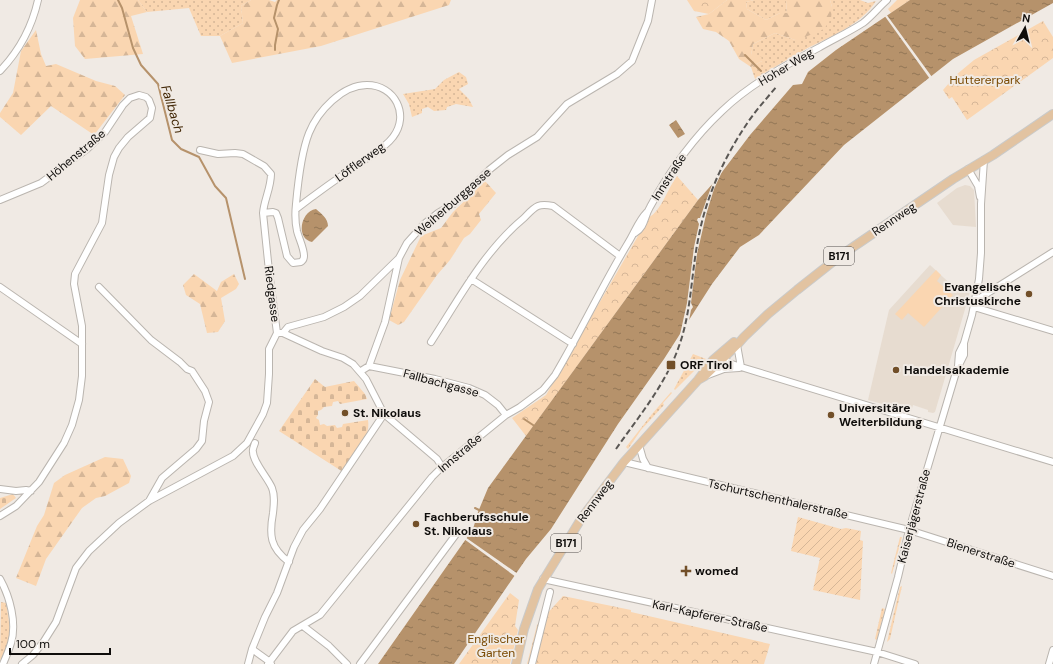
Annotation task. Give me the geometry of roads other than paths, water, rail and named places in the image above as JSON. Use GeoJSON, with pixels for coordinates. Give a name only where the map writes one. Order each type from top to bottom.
{"type":"FeatureCollection","features":[{"type":"Feature","properties":{"kind":"main road","name":"Rennweg"},"geometry":{"type":"LineString","coordinates":[[720,357],[737,346],[744,337],[797,290],[840,256],[1053,114]]}},
{"type":"Feature","properties":{"kind":"main road","name":"Rennweg"},"geometry":{"type":"LineString","coordinates":[[516,664],[532,604],[543,579],[581,519],[624,462],[639,445],[720,357],[736,341],[744,337]]}},
{"type":"Feature","properties":{"kind":"street"},"geometry":{"type":"LineString","coordinates":[[0,71],[16,52],[25,38],[34,16],[38,0]]}},
{"type":"Feature","properties":{"kind":"street","name":"Weiherburggasse"},"geometry":{"type":"LineString","coordinates":[[361,372],[368,366],[385,322],[399,258],[407,243],[424,224],[438,213],[455,203],[489,170],[508,155],[537,137],[567,104],[617,74],[632,61],[648,21],[652,0]]}},
{"type":"Feature","properties":{"kind":"street","name":"Hoher Weg"},"geometry":{"type":"LineString","coordinates":[[693,142],[722,110],[749,89],[785,66],[864,22],[887,0]]}},
{"type":"Feature","properties":{"kind":"street","name":"Löfflerweg"},"geometry":{"type":"LineString","coordinates":[[263,213],[276,213],[287,256],[290,261],[298,263],[301,262],[304,257],[296,230],[296,209],[305,147],[309,132],[320,114],[342,93],[352,88],[364,85],[380,87],[386,90],[397,102],[401,115],[398,128],[393,138],[379,150],[296,209]]}},
{"type":"Feature","properties":{"kind":"street","name":"Höhenstraße"},"geometry":{"type":"LineString","coordinates":[[0,200],[41,184],[87,149],[105,132],[130,98],[139,95],[146,97],[149,100],[152,108],[150,118],[128,137],[119,148],[112,162],[102,223],[75,274],[74,284],[82,326],[82,382],[72,425],[64,443],[50,467],[31,492],[16,506],[0,516]]}},
{"type":"Feature","properties":{"kind":"street","name":"Innstraße"},"geometry":{"type":"LineString","coordinates":[[270,663],[294,631],[320,615],[395,521],[442,467],[506,415],[520,407],[543,390],[555,375],[573,344],[620,256],[635,233],[638,222],[647,212],[663,183],[693,142]]}},
{"type":"Feature","properties":{"kind":"street","name":"Riedgasse"},"geometry":{"type":"LineString","coordinates":[[22,664],[33,655],[56,622],[76,568],[89,551],[119,523],[149,501],[233,456],[248,443],[264,414],[267,403],[269,349],[280,333],[269,271],[263,213],[270,189],[271,177],[268,170],[243,154],[218,154],[200,150]]}},
{"type":"Feature","properties":{"kind":"street","name":"Kaiserjägerstraße"},"geometry":{"type":"LineString","coordinates":[[874,664],[898,577],[909,530],[957,369],[959,353],[964,343],[974,304],[979,279],[981,254],[981,204],[984,160]]}},
{"type":"Feature","properties":{"kind":"street","name":"Kaiserjägerstraße"},"geometry":{"type":"LineString","coordinates":[[968,170],[978,186],[981,204]]}},
{"type":"Feature","properties":{"kind":"street"},"geometry":{"type":"LineString","coordinates":[[431,342],[471,279],[494,247],[538,206],[547,204],[553,206],[620,256]]}},
{"type":"Feature","properties":{"kind":"street"},"geometry":{"type":"LineString","coordinates":[[974,304],[1053,252]]}},
{"type":"Feature","properties":{"kind":"street","name":"Weiherburggasse"},"geometry":{"type":"LineString","coordinates":[[280,333],[288,327],[324,317],[344,307],[360,296],[399,258]]}},
{"type":"Feature","properties":{"kind":"street"},"geometry":{"type":"LineString","coordinates":[[471,279],[573,344]]}},
{"type":"Feature","properties":{"kind":"street"},"geometry":{"type":"LineString","coordinates":[[0,286],[82,344]]}},
{"type":"Feature","properties":{"kind":"street","name":"Riedgasse"},"geometry":{"type":"LineString","coordinates":[[99,287],[151,340],[187,369],[192,371],[205,391],[209,402],[204,421],[201,444],[162,478],[149,501]]}},
{"type":"Feature","properties":{"kind":"street"},"geometry":{"type":"LineString","coordinates":[[974,304],[1053,331]]}},
{"type":"Feature","properties":{"kind":"street"},"geometry":{"type":"LineString","coordinates":[[280,333],[322,351],[343,358],[353,364],[361,372],[384,414],[437,459],[442,467]]}},
{"type":"Feature","properties":{"kind":"street"},"geometry":{"type":"LineString","coordinates":[[737,346],[741,367]]}},
{"type":"Feature","properties":{"kind":"street"},"geometry":{"type":"LineString","coordinates":[[720,357],[741,367],[1053,462]]}},
{"type":"Feature","properties":{"kind":"street","name":"Fallbachgasse"},"geometry":{"type":"LineString","coordinates":[[368,366],[435,379],[469,388],[485,395],[498,405],[506,415]]}},
{"type":"Feature","properties":{"kind":"street"},"geometry":{"type":"LineString","coordinates":[[701,378],[724,369],[741,367]]}},
{"type":"Feature","properties":{"kind":"street"},"geometry":{"type":"LineString","coordinates":[[248,664],[252,649],[265,617],[277,593],[294,547],[303,530],[320,509],[384,414]]}},
{"type":"Feature","properties":{"kind":"street"},"geometry":{"type":"LineString","coordinates":[[255,443],[252,452],[257,463],[267,477],[274,495],[271,533],[273,546],[281,556],[289,562]]}},
{"type":"Feature","properties":{"kind":"street"},"geometry":{"type":"LineString","coordinates":[[639,445],[643,459],[648,468]]}},
{"type":"Feature","properties":{"kind":"street","name":"Tschurtschenthalerstraße"},"geometry":{"type":"LineString","coordinates":[[624,462],[909,530]]}},
{"type":"Feature","properties":{"kind":"street"},"geometry":{"type":"LineString","coordinates":[[0,489],[16,492],[26,490],[31,492]]}},
{"type":"Feature","properties":{"kind":"street","name":"Bienerstraße"},"geometry":{"type":"LineString","coordinates":[[909,530],[1053,576]]}},
{"type":"Feature","properties":{"kind":"street"},"geometry":{"type":"LineString","coordinates":[[360,664],[457,533]]}},
{"type":"Feature","properties":{"kind":"street"},"geometry":{"type":"LineString","coordinates":[[0,579],[4,586],[11,610],[13,626],[12,642],[3,664]]}},
{"type":"Feature","properties":{"kind":"street","name":"Karl-Kapferer-Straße"},"geometry":{"type":"LineString","coordinates":[[543,579],[877,652],[915,664]]}},
{"type":"Feature","properties":{"kind":"street"},"geometry":{"type":"LineString","coordinates":[[532,664],[550,592]]}},
{"type":"Feature","properties":{"kind":"street"},"geometry":{"type":"LineString","coordinates":[[302,626],[329,646],[346,664]]}},
{"type":"Feature","properties":{"kind":"street"},"geometry":{"type":"LineString","coordinates":[[252,649],[270,663]]}},
{"type":"Feature","properties":{"kind":"street"},"geometry":{"type":"LineString","coordinates":[[1049,664],[1053,650]]}},
{"type":"Feature","properties":{"kind":"water"},"geometry":{"type":"Polygon","coordinates":[[[910,0],[1053,0],[1053,3],[953,59],[844,145],[759,235],[740,247],[712,284],[664,359],[618,424],[551,529],[526,559],[454,664],[378,664],[473,529],[488,488],[698,200],[716,180],[750,135],[793,85],[802,84],[808,72],[836,50],[910,0]]]}},
{"type":"Feature","properties":{"kind":"water"},"geometry":{"type":"Polygon","coordinates":[[[676,120],[685,134],[678,138],[669,125],[676,120]]]}},
{"type":"Feature","properties":{"kind":"water"},"geometry":{"type":"Polygon","coordinates":[[[316,209],[326,219],[328,226],[312,242],[307,240],[303,235],[302,225],[307,214],[316,209]]]}},
{"type":"Feature","properties":{"kind":"waterway","name":"Fallbach"},"geometry":{"type":"LineString","coordinates":[[118,0],[122,8],[133,48],[141,65],[158,84],[172,140],[181,149],[199,157],[215,186],[226,198],[245,279]]}},
{"type":"Feature","properties":{"kind":"waterway"},"geometry":{"type":"LineString","coordinates":[[275,50],[278,29],[274,18],[279,0]]}},
{"type":"Feature","properties":{"kind":"waterway"},"geometry":{"type":"LineString","coordinates":[[745,55],[761,71]]}},
{"type":"Feature","properties":{"kind":"waterway","name":"Fallbach"},"geometry":{"type":"LineString","coordinates":[[524,419],[536,427]]}},
{"type":"Feature","properties":{"kind":"waterway"},"geometry":{"type":"LineString","coordinates":[[475,508],[479,510]]}},
{"type":"Feature","properties":{"kind":"railway"},"geometry":{"type":"LineString","coordinates":[[616,449],[643,412],[674,360],[683,332],[689,305],[696,249],[702,220],[712,190],[724,162],[748,122],[777,86]]}},
{"type":"Feature","properties":{"kind":"place","name":"Evangelische Christuskirche"},"geometry":{"type":"Point","coordinates":[1029,294]}},
{"type":"Feature","properties":{"kind":"place","name":"ORF Tirol"},"geometry":{"type":"Point","coordinates":[671,365]}},
{"type":"Feature","properties":{"kind":"place","name":"Handelsakademie"},"geometry":{"type":"Point","coordinates":[896,370]}},
{"type":"Feature","properties":{"kind":"place","name":"St. Nikolaus"},"geometry":{"type":"Point","coordinates":[345,413]}},
{"type":"Feature","properties":{"kind":"place","name":"Universitäre Weiterbildung"},"geometry":{"type":"Point","coordinates":[831,415]}},
{"type":"Feature","properties":{"kind":"place","name":"Fachberufsschule St. Nikolaus"},"geometry":{"type":"Point","coordinates":[416,524]}},
{"type":"Feature","properties":{"kind":"place","name":"womed"},"geometry":{"type":"Point","coordinates":[686,571]}},
{"type":"Feature","properties":{"kind":"park label","name":"Huttererpark"},"geometry":{"type":"Point","coordinates":[985,80]}},
{"type":"Feature","properties":{"kind":"park label","name":"Englischer Garten"},"geometry":{"type":"Point","coordinates":[496,646]}}]}
